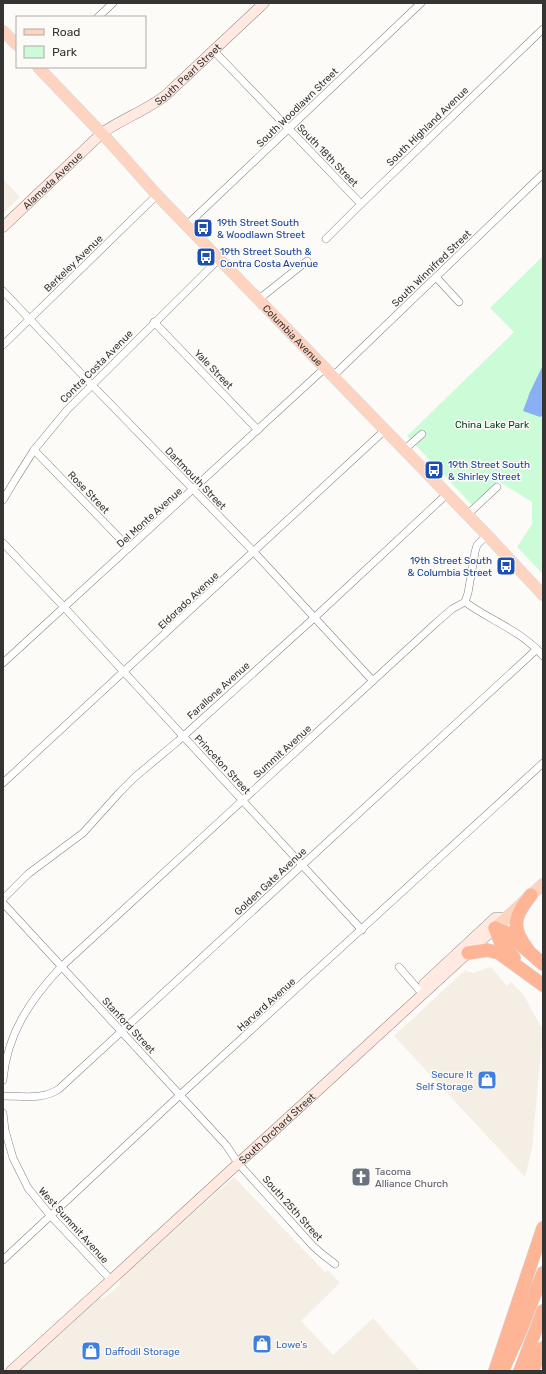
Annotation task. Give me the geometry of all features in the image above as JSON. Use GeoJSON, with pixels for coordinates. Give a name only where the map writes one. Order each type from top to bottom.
{"type":"FeatureCollection","features":[{"type":"Feature","properties":{"kind":"highway"},"geometry":{"type":"LineString","coordinates":[[528,950],[518,935],[517,923],[520,911],[531,895]]}},
{"type":"Feature","properties":{"kind":"highway"},"geometry":{"type":"LineString","coordinates":[[495,928],[507,933],[543,964]]}},
{"type":"Feature","properties":{"kind":"highway"},"geometry":{"type":"LineString","coordinates":[[495,928],[500,941],[538,982],[543,990]]}},
{"type":"Feature","properties":{"kind":"highway"},"geometry":{"type":"LineString","coordinates":[[468,953],[487,950],[499,953],[538,982]]}},
{"type":"Feature","properties":{"kind":"highway"},"geometry":{"type":"LineString","coordinates":[[495,1371],[543,1228]]}},
{"type":"Feature","properties":{"kind":"highway"},"geometry":{"type":"LineString","coordinates":[[502,1371],[519,1334],[543,1273]]}},
{"type":"Feature","properties":{"kind":"highway"},"geometry":{"type":"LineString","coordinates":[[520,1371],[543,1311]]}},
{"type":"Feature","properties":{"kind":"highway"},"geometry":{"type":"LineString","coordinates":[[532,1371],[543,1348]]}},
{"type":"Feature","properties":{"kind":"main road","name":"South Pearl Street"},"geometry":{"type":"LineString","coordinates":[[102,133],[117,123],[158,101],[214,51],[264,3]]}},
{"type":"Feature","properties":{"kind":"main road"},"geometry":{"type":"LineString","coordinates":[[3,30],[16,44]]}},
{"type":"Feature","properties":{"kind":"main road","name":"Columbia Avenue"},"geometry":{"type":"LineString","coordinates":[[41,68],[157,194],[487,535],[543,595]]}},
{"type":"Feature","properties":{"kind":"main road","name":"Alameda Avenue"},"geometry":{"type":"LineString","coordinates":[[3,226],[102,133]]}},
{"type":"Feature","properties":{"kind":"main road","name":"South Orchard Street"},"geometry":{"type":"LineString","coordinates":[[10,1371],[112,1280],[543,884]]}},
{"type":"Feature","properties":{"kind":"main road"},"geometry":{"type":"LineString","coordinates":[[414,1002],[414,994],[438,970],[495,918],[506,918]]}},
{"type":"Feature","properties":{"kind":"street"},"geometry":{"type":"LineString","coordinates":[[99,16],[113,3]]}},
{"type":"Feature","properties":{"kind":"street","name":"South Woodlawn Street"},"geometry":{"type":"LineString","coordinates":[[187,225],[420,3]]}},
{"type":"Feature","properties":{"kind":"street","name":"South Highland Avenue"},"geometry":{"type":"LineString","coordinates":[[326,239],[360,204],[543,29]]}},
{"type":"Feature","properties":{"kind":"street","name":"South 18th Street"},"geometry":{"type":"LineString","coordinates":[[214,51],[360,204]]}},
{"type":"Feature","properties":{"kind":"street","name":"South Winnifred Street"},"geometry":{"type":"LineString","coordinates":[[333,376],[543,174]]}},
{"type":"Feature","properties":{"kind":"street","name":"Berkeley Avenue"},"geometry":{"type":"LineString","coordinates":[[3,345],[157,194]]}},
{"type":"Feature","properties":{"kind":"street","name":"Contra Costa Avenue"},"geometry":{"type":"LineString","coordinates":[[3,500],[34,450],[56,422],[154,322],[219,259]]}},
{"type":"Feature","properties":{"kind":"street"},"geometry":{"type":"LineString","coordinates":[[258,299],[307,261]]}},
{"type":"Feature","properties":{"kind":"street"},"geometry":{"type":"LineString","coordinates":[[436,277],[459,302]]}},
{"type":"Feature","properties":{"kind":"street","name":"Dartmouth Street"},"geometry":{"type":"LineString","coordinates":[[3,291],[29,320],[254,552],[373,681]]}},
{"type":"Feature","properties":{"kind":"street","name":"Yale Street"},"geometry":{"type":"LineString","coordinates":[[154,322],[258,430]]}},
{"type":"Feature","properties":{"kind":"street","name":"Del Monte Avenue"},"geometry":{"type":"LineString","coordinates":[[3,663],[325,368]]}},
{"type":"Feature","properties":{"kind":"street","name":"Eldorado Avenue"},"geometry":{"type":"LineString","coordinates":[[3,783],[385,430]]}},
{"type":"Feature","properties":{"kind":"street"},"geometry":{"type":"LineString","coordinates":[[404,450],[422,434]]}},
{"type":"Feature","properties":{"kind":"street","name":"Rose Street"},"geometry":{"type":"LineString","coordinates":[[34,450],[129,548]]}},
{"type":"Feature","properties":{"kind":"street"},"geometry":{"type":"LineString","coordinates":[[467,515],[497,487]]}},
{"type":"Feature","properties":{"kind":"street","name":"Farallone Avenue"},"geometry":{"type":"LineString","coordinates":[[3,899],[28,874],[83,833],[135,777],[314,618],[447,494]]}},
{"type":"Feature","properties":{"kind":"street"},"geometry":{"type":"LineString","coordinates":[[487,535],[477,544],[465,602],[476,610],[511,629],[537,649],[543,656]]}},
{"type":"Feature","properties":{"kind":"street","name":"Princeton Street"},"geometry":{"type":"LineString","coordinates":[[3,543],[184,735],[362,930]]}},
{"type":"Feature","properties":{"kind":"street","name":"Summit Avenue"},"geometry":{"type":"LineString","coordinates":[[61,967],[437,622],[452,609],[465,602]]}},
{"type":"Feature","properties":{"kind":"street","name":"Golden Gate Avenue"},"geometry":{"type":"LineString","coordinates":[[3,1096],[44,1096],[59,1089],[537,649]]}},
{"type":"Feature","properties":{"kind":"street","name":"Harvard Avenue"},"geometry":{"type":"LineString","coordinates":[[3,1260],[180,1095],[543,763]]}},
{"type":"Feature","properties":{"kind":"street","name":"Stanford Street"},"geometry":{"type":"LineString","coordinates":[[3,903],[226,1144],[238,1163]]}},
{"type":"Feature","properties":{"kind":"street"},"geometry":{"type":"LineString","coordinates":[[3,1080],[10,1047],[24,1013],[43,986],[61,967]]}},
{"type":"Feature","properties":{"kind":"street"},"geometry":{"type":"LineString","coordinates":[[399,967],[419,990]]}},
{"type":"Feature","properties":{"kind":"street","name":"West Summit Avenue"},"geometry":{"type":"LineString","coordinates":[[3,1113],[13,1158],[20,1174],[36,1199],[112,1280]]}},
{"type":"Feature","properties":{"kind":"street","name":"South 25th Street"},"geometry":{"type":"LineString","coordinates":[[238,1163],[313,1246],[336,1264]]}},
{"type":"Feature","properties":{"kind":"shaded area"},"geometry":{"type":"Polygon","coordinates":[[[3,179],[20,197],[3,213],[3,179]]]}},
{"type":"Feature","properties":{"kind":"shaded area","name":"Secure It Self Storage"},"geometry":{"type":"Polygon","coordinates":[[[491,967],[507,986],[511,982],[523,994],[543,1030],[532,1149],[525,1177],[394,1036],[465,970],[473,973],[491,967]]]}},
{"type":"Feature","properties":{"kind":"shaded area"},"geometry":{"type":"Polygon","coordinates":[[[234,1177],[325,1272],[328,1270],[340,1283],[301,1321],[333,1355],[373,1318],[420,1371],[18,1371],[98,1299],[104,1298],[119,1286],[121,1278],[234,1177]]]}},
{"type":"Feature","properties":{"kind":"green space","name":"China Lake Park"},"geometry":{"type":"Polygon","coordinates":[[[543,256],[543,574],[517,547],[532,524],[532,502],[498,481],[473,506],[407,436],[514,332],[490,308],[543,256]]]}},
{"type":"Feature","properties":{"kind":"water"},"geometry":{"type":"Polygon","coordinates":[[[543,365],[543,415],[540,417],[523,411],[543,365]]]}},
{"type":"Feature","properties":{"kind":"place","name":"19th Street South & Woodlawn Street"},"geometry":{"type":"Point","coordinates":[203,228]}},
{"type":"Feature","properties":{"kind":"place","name":"19th Street South & Contra Costa Avenue"},"geometry":{"type":"Point","coordinates":[206,257]}},
{"type":"Feature","properties":{"kind":"place","name":"19th Street South & Shirley Street"},"geometry":{"type":"Point","coordinates":[434,470]}},
{"type":"Feature","properties":{"kind":"place","name":"19th Street South & Columbia Street"},"geometry":{"type":"Point","coordinates":[506,566]}},
{"type":"Feature","properties":{"kind":"place","name":"Secure It Self Storage"},"geometry":{"type":"Point","coordinates":[487,1080]}},
{"type":"Feature","properties":{"kind":"place","name":"Tacoma Alliance Church"},"geometry":{"type":"Point","coordinates":[361,1177]}},
{"type":"Feature","properties":{"kind":"place","name":"Lowe's"},"geometry":{"type":"Point","coordinates":[262,1344]}},
{"type":"Feature","properties":{"kind":"place","name":"Daffodil Storage"},"geometry":{"type":"Point","coordinates":[91,1351]}}]}
